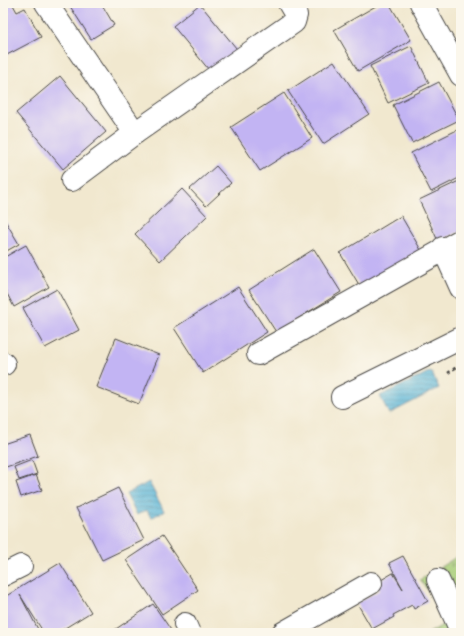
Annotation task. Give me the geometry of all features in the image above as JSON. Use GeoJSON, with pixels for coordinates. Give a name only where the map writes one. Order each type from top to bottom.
{"type":"FeatureCollection","features":[{"type":"Feature","properties":{"kind":"street"},"geometry":{"type":"LineString","coordinates":[[46,3],[135,133]]}},
{"type":"Feature","properties":{"kind":"street"},"geometry":{"type":"LineString","coordinates":[[72,180],[135,133],[294,22],[296,15],[289,3]]}},
{"type":"Feature","properties":{"kind":"street"},"geometry":{"type":"LineString","coordinates":[[421,3],[461,75]]}},
{"type":"Feature","properties":{"kind":"street"},"geometry":{"type":"LineString","coordinates":[[258,354],[452,244],[461,288]]}},
{"type":"Feature","properties":{"kind":"street"},"geometry":{"type":"LineString","coordinates":[[342,397],[461,338]]}},
{"type":"Feature","properties":{"kind":"street"},"geometry":{"type":"LineString","coordinates":[[438,580],[461,630]]}},
{"type":"Feature","properties":{"kind":"street"},"geometry":{"type":"LineString","coordinates":[[283,633],[371,583]]}},
{"type":"Feature","properties":{"kind":"path"},"geometry":{"type":"LineString","coordinates":[[448,374],[461,364]]}},
{"type":"Feature","properties":{"kind":"green space"},"geometry":{"type":"Polygon","coordinates":[[[461,554],[461,633],[429,633],[451,620],[420,580],[461,554]]]}},
{"type":"Feature","properties":{"kind":"water"},"geometry":{"type":"Polygon","coordinates":[[[431,371],[439,388],[389,414],[380,396],[431,371]]]}},
{"type":"Feature","properties":{"kind":"water"},"geometry":{"type":"Polygon","coordinates":[[[149,482],[164,511],[151,518],[147,510],[137,515],[126,494],[149,482]]]}},
{"type":"Feature","properties":{"kind":"building"},"geometry":{"type":"Polygon","coordinates":[[[3,3],[12,3],[17,12],[25,8],[41,37],[3,57],[3,3]]]}},
{"type":"Feature","properties":{"kind":"building"},"geometry":{"type":"Polygon","coordinates":[[[68,3],[101,3],[114,25],[91,39],[68,3]]]}},
{"type":"Feature","properties":{"kind":"building"},"geometry":{"type":"Polygon","coordinates":[[[381,3],[389,3],[411,40],[358,71],[334,30],[381,3]]]}},
{"type":"Feature","properties":{"kind":"building"},"geometry":{"type":"Polygon","coordinates":[[[200,4],[241,54],[214,76],[173,26],[200,4]]]}},
{"type":"Feature","properties":{"kind":"building"},"geometry":{"type":"Polygon","coordinates":[[[411,46],[429,83],[388,103],[370,66],[411,46]]]}},
{"type":"Feature","properties":{"kind":"building"},"geometry":{"type":"Polygon","coordinates":[[[334,61],[369,114],[323,144],[288,91],[334,61]]]}},
{"type":"Feature","properties":{"kind":"building"},"geometry":{"type":"Polygon","coordinates":[[[60,76],[106,132],[63,169],[16,113],[60,76]]]}},
{"type":"Feature","properties":{"kind":"building"},"geometry":{"type":"Polygon","coordinates":[[[439,82],[459,120],[412,143],[393,105],[439,82]]]}},
{"type":"Feature","properties":{"kind":"building"},"geometry":{"type":"Polygon","coordinates":[[[284,93],[312,138],[260,171],[231,127],[284,93]]]}},
{"type":"Feature","properties":{"kind":"building"},"geometry":{"type":"Polygon","coordinates":[[[459,129],[461,133],[461,177],[431,192],[411,153],[459,129]]]}},
{"type":"Feature","properties":{"kind":"building"},"geometry":{"type":"Polygon","coordinates":[[[216,166],[231,183],[206,206],[190,189],[216,166]]]}},
{"type":"Feature","properties":{"kind":"building"},"geometry":{"type":"Polygon","coordinates":[[[461,180],[461,231],[438,241],[419,200],[461,180]]]}},
{"type":"Feature","properties":{"kind":"building"},"geometry":{"type":"Polygon","coordinates":[[[182,189],[207,216],[160,261],[135,234],[182,189]]]}},
{"type":"Feature","properties":{"kind":"building"},"geometry":{"type":"Polygon","coordinates":[[[401,216],[421,250],[361,288],[340,253],[401,216]]]}},
{"type":"Feature","properties":{"kind":"building"},"geometry":{"type":"Polygon","coordinates":[[[3,217],[19,244],[3,253],[3,217]]]}},
{"type":"Feature","properties":{"kind":"building"},"geometry":{"type":"Polygon","coordinates":[[[26,245],[49,287],[14,307],[3,286],[3,258],[26,245]]]}},
{"type":"Feature","properties":{"kind":"building"},"geometry":{"type":"Polygon","coordinates":[[[314,249],[341,292],[276,332],[249,290],[314,249]]]}},
{"type":"Feature","properties":{"kind":"building"},"geometry":{"type":"Polygon","coordinates":[[[238,287],[267,332],[203,373],[174,328],[238,287]]]}},
{"type":"Feature","properties":{"kind":"building"},"geometry":{"type":"Polygon","coordinates":[[[57,289],[79,330],[45,348],[23,308],[57,289]]]}},
{"type":"Feature","properties":{"kind":"building"},"geometry":{"type":"Polygon","coordinates":[[[116,338],[159,355],[139,404],[96,387],[116,338]]]}},
{"type":"Feature","properties":{"kind":"building"},"geometry":{"type":"Polygon","coordinates":[[[30,435],[38,456],[6,467],[3,460],[3,444],[30,435]]]}},
{"type":"Feature","properties":{"kind":"building"},"geometry":{"type":"Polygon","coordinates":[[[32,460],[37,474],[19,480],[14,467],[32,460]]]}},
{"type":"Feature","properties":{"kind":"building"},"geometry":{"type":"Polygon","coordinates":[[[36,475],[42,490],[21,497],[16,482],[36,475]]]}},
{"type":"Feature","properties":{"kind":"building"},"geometry":{"type":"Polygon","coordinates":[[[118,488],[144,540],[102,560],[76,508],[118,488]]]}},
{"type":"Feature","properties":{"kind":"building"},"geometry":{"type":"Polygon","coordinates":[[[162,536],[198,590],[162,614],[126,560],[162,536]]]}},
{"type":"Feature","properties":{"kind":"building"},"geometry":{"type":"Polygon","coordinates":[[[403,556],[428,601],[414,609],[412,605],[393,615],[394,617],[372,629],[357,603],[380,590],[376,583],[393,573],[403,589],[389,563],[403,556]]]}},
{"type":"Feature","properties":{"kind":"building"},"geometry":{"type":"Polygon","coordinates":[[[60,563],[91,612],[57,633],[44,633],[20,595],[40,633],[3,633],[3,598],[60,563]]]}},
{"type":"Feature","properties":{"kind":"building"},"geometry":{"type":"Polygon","coordinates":[[[153,604],[173,633],[110,633],[153,604]]]}}]}
